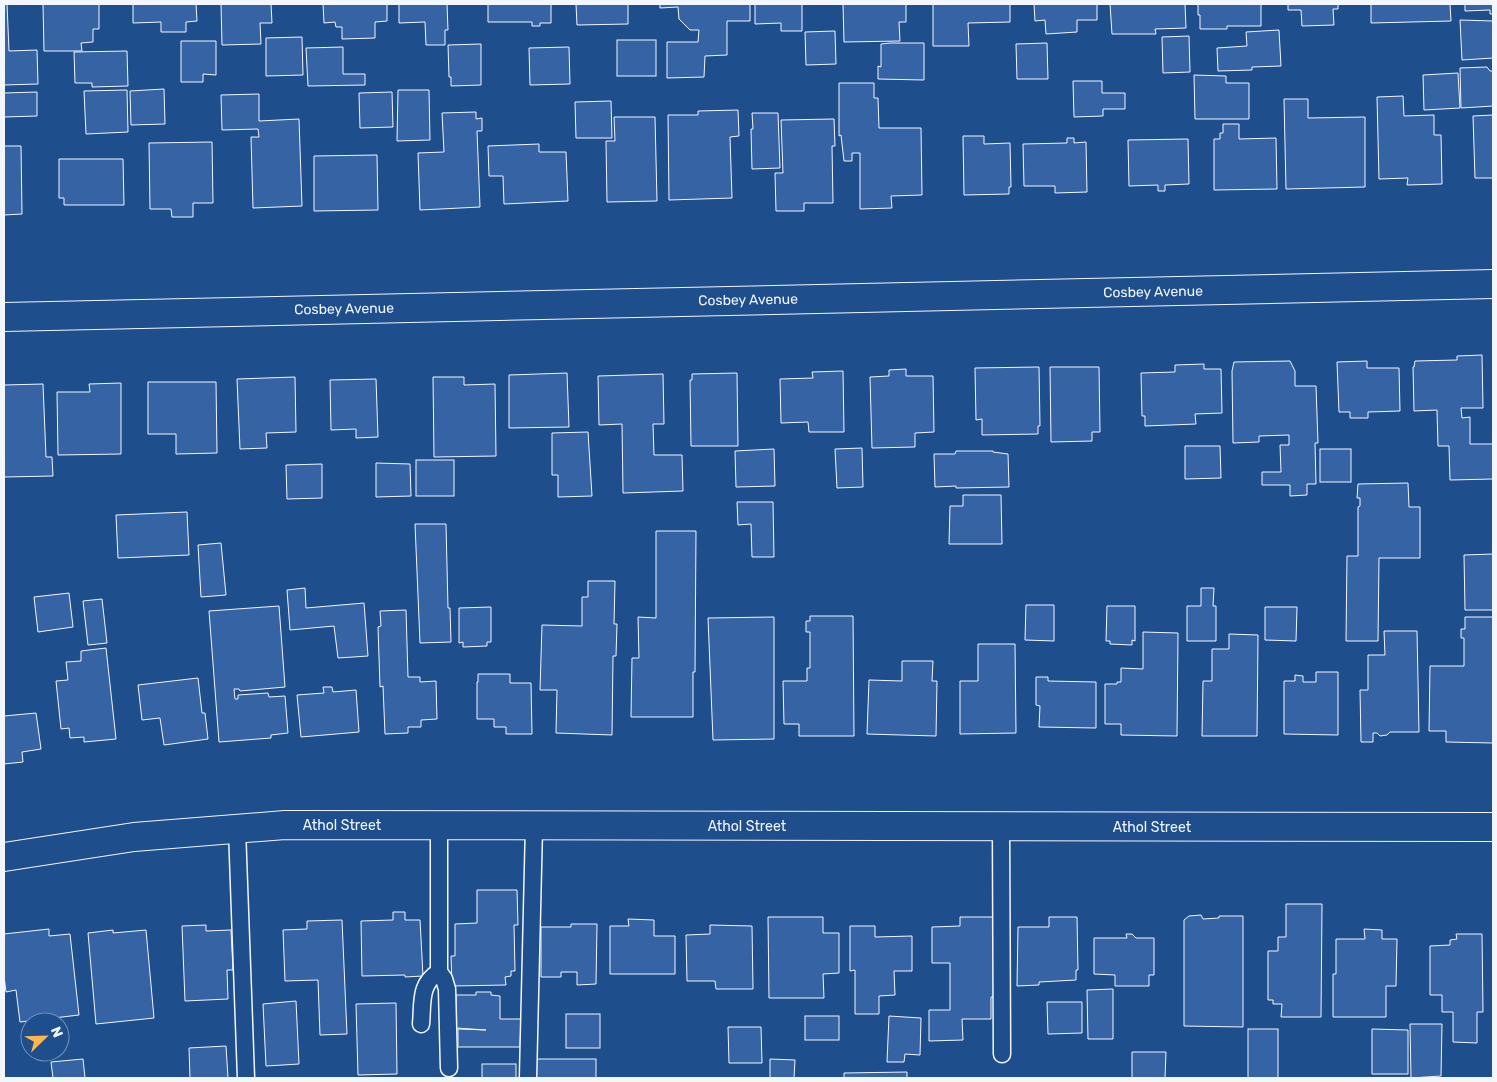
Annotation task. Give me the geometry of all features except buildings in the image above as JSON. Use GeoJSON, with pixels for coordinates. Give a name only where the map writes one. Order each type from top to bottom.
{"type":"FeatureCollection","features":[{"type":"Feature","properties":{"kind":"street","name":"Cosbey Avenue"},"geometry":{"type":"LineString","coordinates":[[4,317],[1493,284]]}},
{"type":"Feature","properties":{"kind":"street","name":"Athol Street"},"geometry":{"type":"LineString","coordinates":[[4,857],[134,837],[285,825],[1493,827]]}},
{"type":"Feature","properties":{"kind":"lane"},"geometry":{"type":"LineString","coordinates":[[439,826],[439,972],[444,979],[447,989],[449,1068]]}},
{"type":"Feature","properties":{"kind":"lane"},"geometry":{"type":"LineString","coordinates":[[528,1078],[534,826]]}},
{"type":"Feature","properties":{"kind":"lane"},"geometry":{"type":"LineString","coordinates":[[1002,826],[1002,1054]]}},
{"type":"Feature","properties":{"kind":"lane"},"geometry":{"type":"LineString","coordinates":[[237,829],[246,1078]]}},
{"type":"Feature","properties":{"kind":"lane"},"geometry":{"type":"LineString","coordinates":[[421,1024],[425,986],[431,977],[439,972]]}}]}
